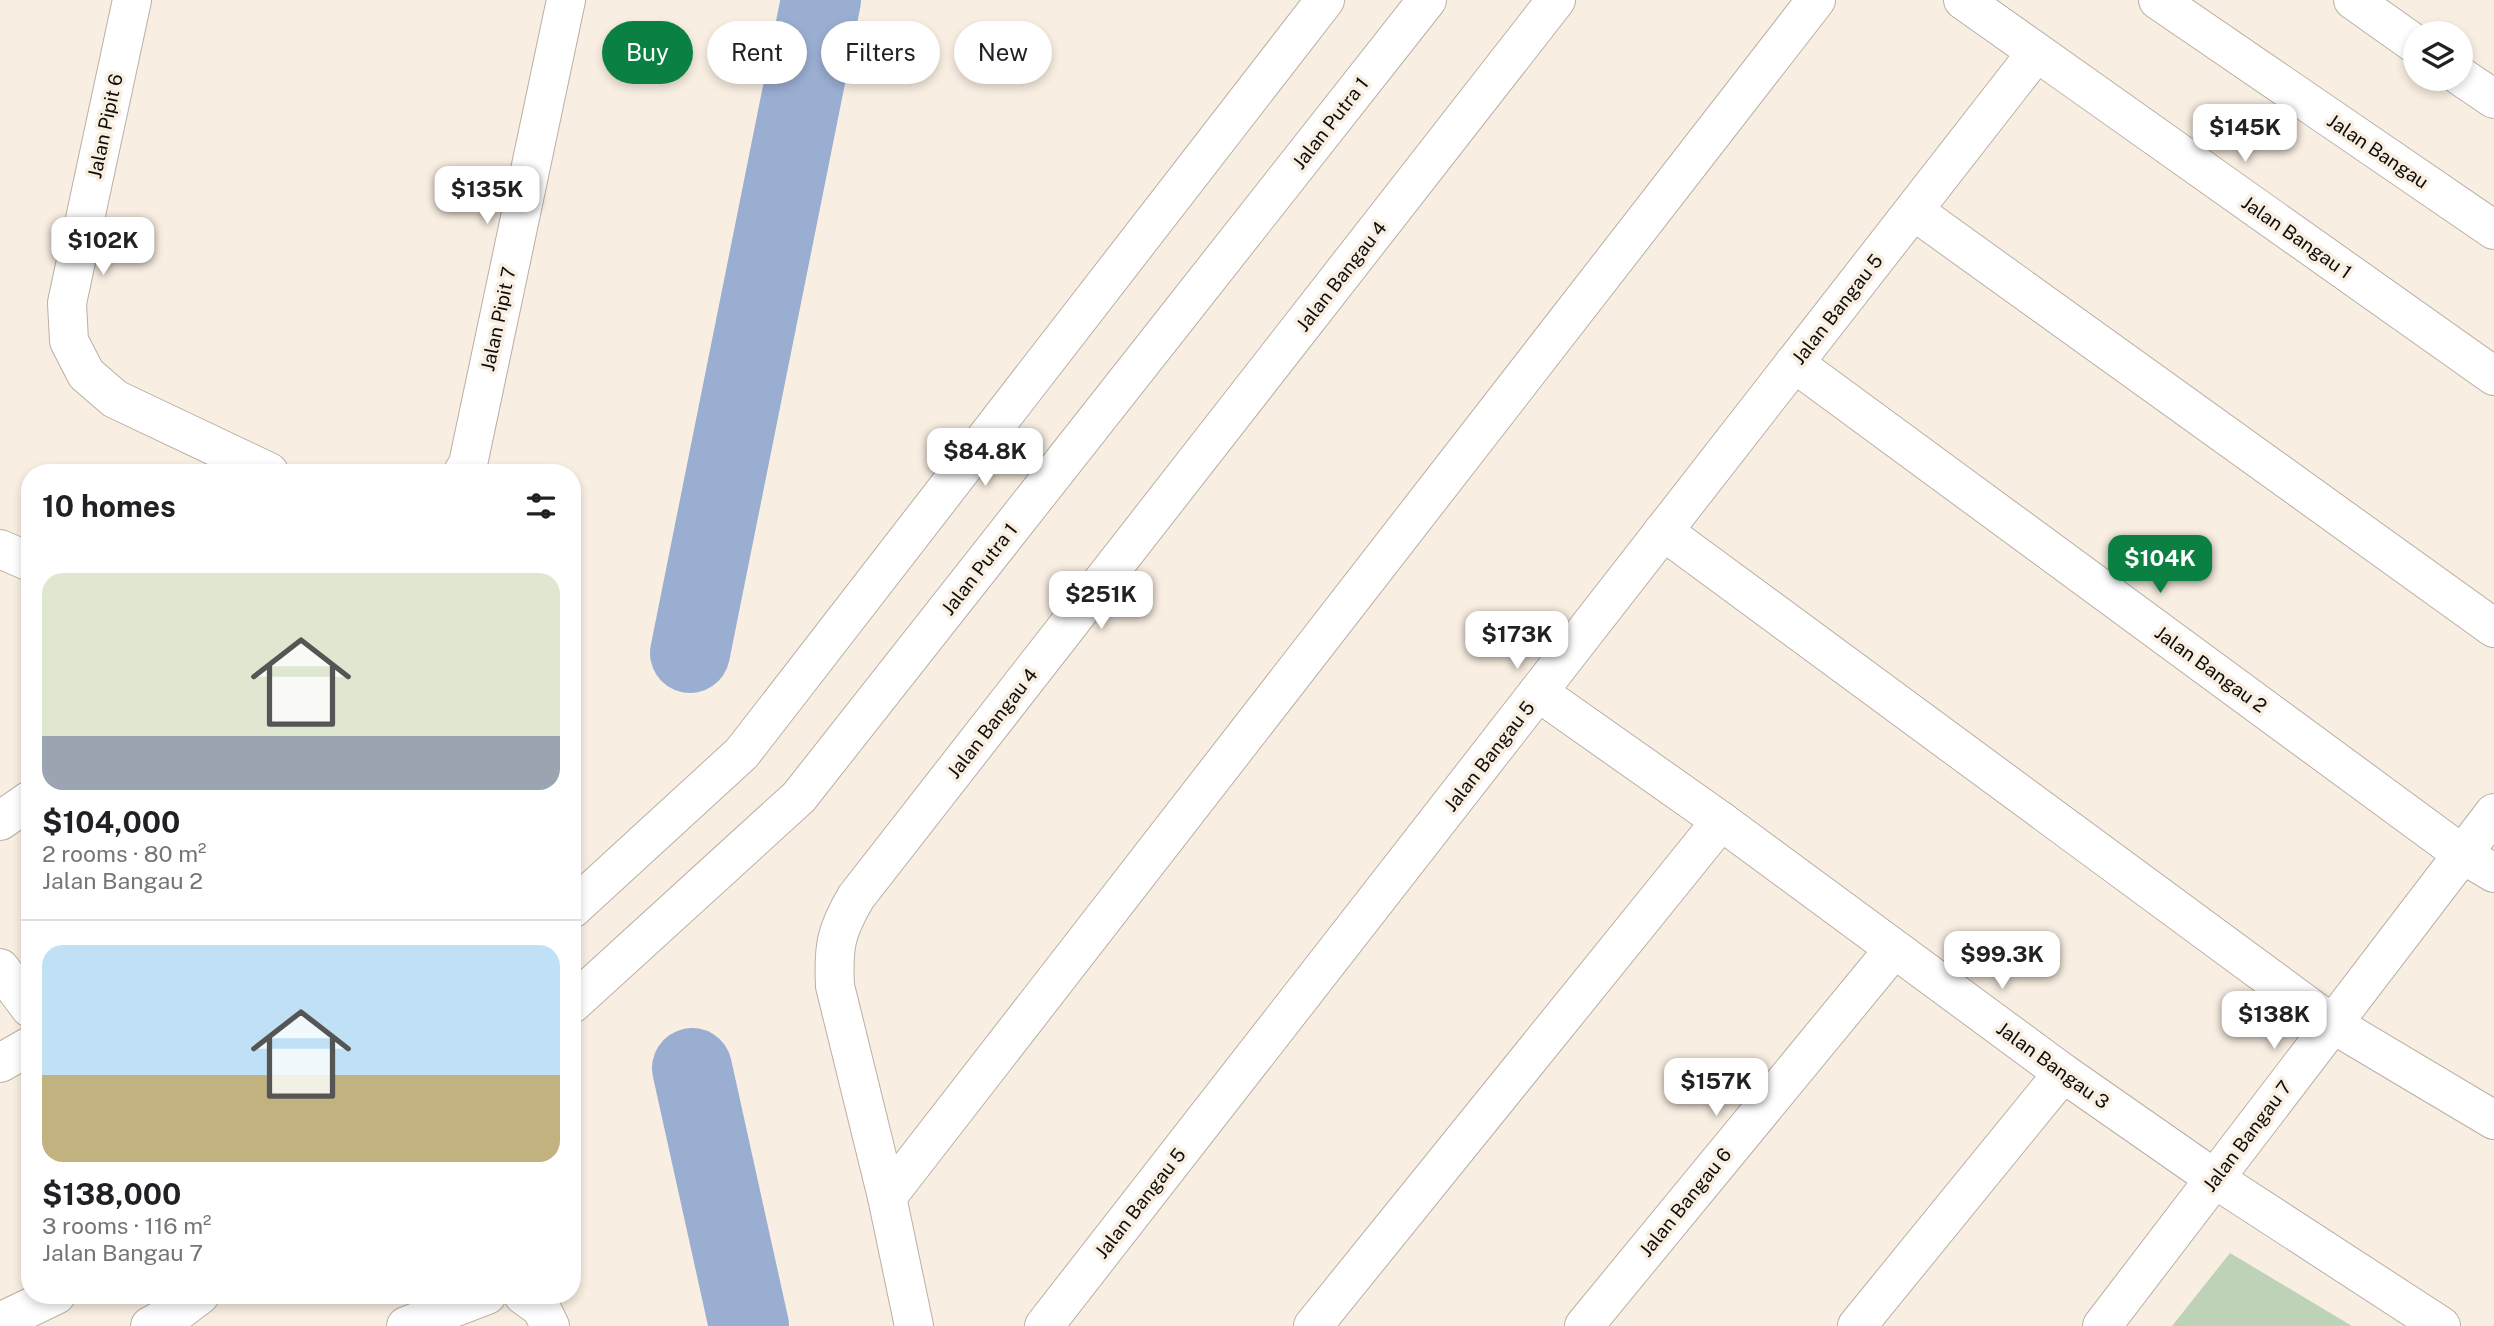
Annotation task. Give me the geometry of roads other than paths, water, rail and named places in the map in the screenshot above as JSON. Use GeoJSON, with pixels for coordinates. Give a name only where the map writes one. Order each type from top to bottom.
{"type":"FeatureCollection","features":[{"type":"Feature","properties":{"kind":"street","name":"Jalan Pipit 6"},"geometry":{"type":"LineString","coordinates":[[132,0],[68,303],[69,341],[86,374],[115,399],[252,464]]}},
{"type":"Feature","properties":{"kind":"street","name":"Jalan Pipit 7"},"geometry":{"type":"LineString","coordinates":[[468,464],[565,0]]}},
{"type":"Feature","properties":{"kind":"street"},"geometry":{"type":"LineString","coordinates":[[581,901],[741,753],[1325,0]]}},
{"type":"Feature","properties":{"kind":"street","name":"Jalan Putra 1"},"geometry":{"type":"LineString","coordinates":[[581,996],[799,797],[1427,0]]}},
{"type":"Feature","properties":{"kind":"street","name":"Jalan Bangau 4"},"geometry":{"type":"LineString","coordinates":[[914,1326],[887,1198],[835,986],[833,954],[840,924],[856,897],[1556,0]]}},
{"type":"Feature","properties":{"kind":"street"},"geometry":{"type":"LineString","coordinates":[[887,1198],[1816,0]]}},
{"type":"Feature","properties":{"kind":"street","name":"Jalan Bangau 1"},"geometry":{"type":"LineString","coordinates":[[1963,0],[2494,376]]}},
{"type":"Feature","properties":{"kind":"street","name":"Jalan Bangau"},"geometry":{"type":"LineString","coordinates":[[2158,0],[2494,230]]}},
{"type":"Feature","properties":{"kind":"street"},"geometry":{"type":"LineString","coordinates":[[2353,0],[2403,35]]}},
{"type":"Feature","properties":{"kind":"street","name":"Jalan Bangau 5"},"geometry":{"type":"LineString","coordinates":[[1044,1326],[2036,53]]}},
{"type":"Feature","properties":{"kind":"street"},"geometry":{"type":"LineString","coordinates":[[2473,85],[2494,99]]}},
{"type":"Feature","properties":{"kind":"street"},"geometry":{"type":"LineString","coordinates":[[1914,211],[2494,628]]}},
{"type":"Feature","properties":{"kind":"street","name":"Jalan Bangau 2"},"geometry":{"type":"LineString","coordinates":[[1794,363],[2478,863]]}},
{"type":"Feature","properties":{"kind":"street"},"geometry":{"type":"LineString","coordinates":[[1663,531],[2331,1023],[2494,1121]]}},
{"type":"Feature","properties":{"kind":"street"},"geometry":{"type":"LineString","coordinates":[[0,549],[21,558]]}},
{"type":"Feature","properties":{"kind":"street","name":"Jalan Bangau 3"},"geometry":{"type":"LineString","coordinates":[[1538,692],[1721,821],[2063,1073],[2215,1179],[2441,1326]]}},
{"type":"Feature","properties":{"kind":"street"},"geometry":{"type":"LineString","coordinates":[[0,821],[21,806]]}},
{"type":"Feature","properties":{"kind":"street","name":"Jalan Bangau 7"},"geometry":{"type":"LineString","coordinates":[[2102,1326],[2331,1023],[2478,863],[2494,813]]}},
{"type":"Feature","properties":{"kind":"street"},"geometry":{"type":"LineString","coordinates":[[1313,1326],[1721,821]]}},
{"type":"Feature","properties":{"kind":"street","name":"Jalan Bangau 6"},"geometry":{"type":"LineString","coordinates":[[1584,1326],[1894,948]]}},
{"type":"Feature","properties":{"kind":"street"},"geometry":{"type":"LineString","coordinates":[[0,968],[21,996]]}},
{"type":"Feature","properties":{"kind":"street"},"geometry":{"type":"LineString","coordinates":[[0,1063],[21,1051]]}},
{"type":"Feature","properties":{"kind":"street"},"geometry":{"type":"LineString","coordinates":[[1857,1326],[2063,1073]]}},
{"type":"Feature","properties":{"kind":"street"},"geometry":{"type":"LineString","coordinates":[[0,1322],[37,1304]]}},
{"type":"Feature","properties":{"kind":"street"},"geometry":{"type":"LineString","coordinates":[[150,1326],[188,1304]]}},
{"type":"Feature","properties":{"kind":"street"},"geometry":{"type":"LineString","coordinates":[[406,1326],[463,1304]]}},
{"type":"Feature","properties":{"kind":"street"},"geometry":{"type":"LineString","coordinates":[[535,1304],[541,1308],[550,1326]]}},
{"type":"Feature","properties":{"kind":"waterway"},"geometry":{"type":"LineString","coordinates":[[690,653],[821,0]]}},
{"type":"Feature","properties":{"kind":"waterway"},"geometry":{"type":"LineString","coordinates":[[692,1068],[749,1326]]}}]}
